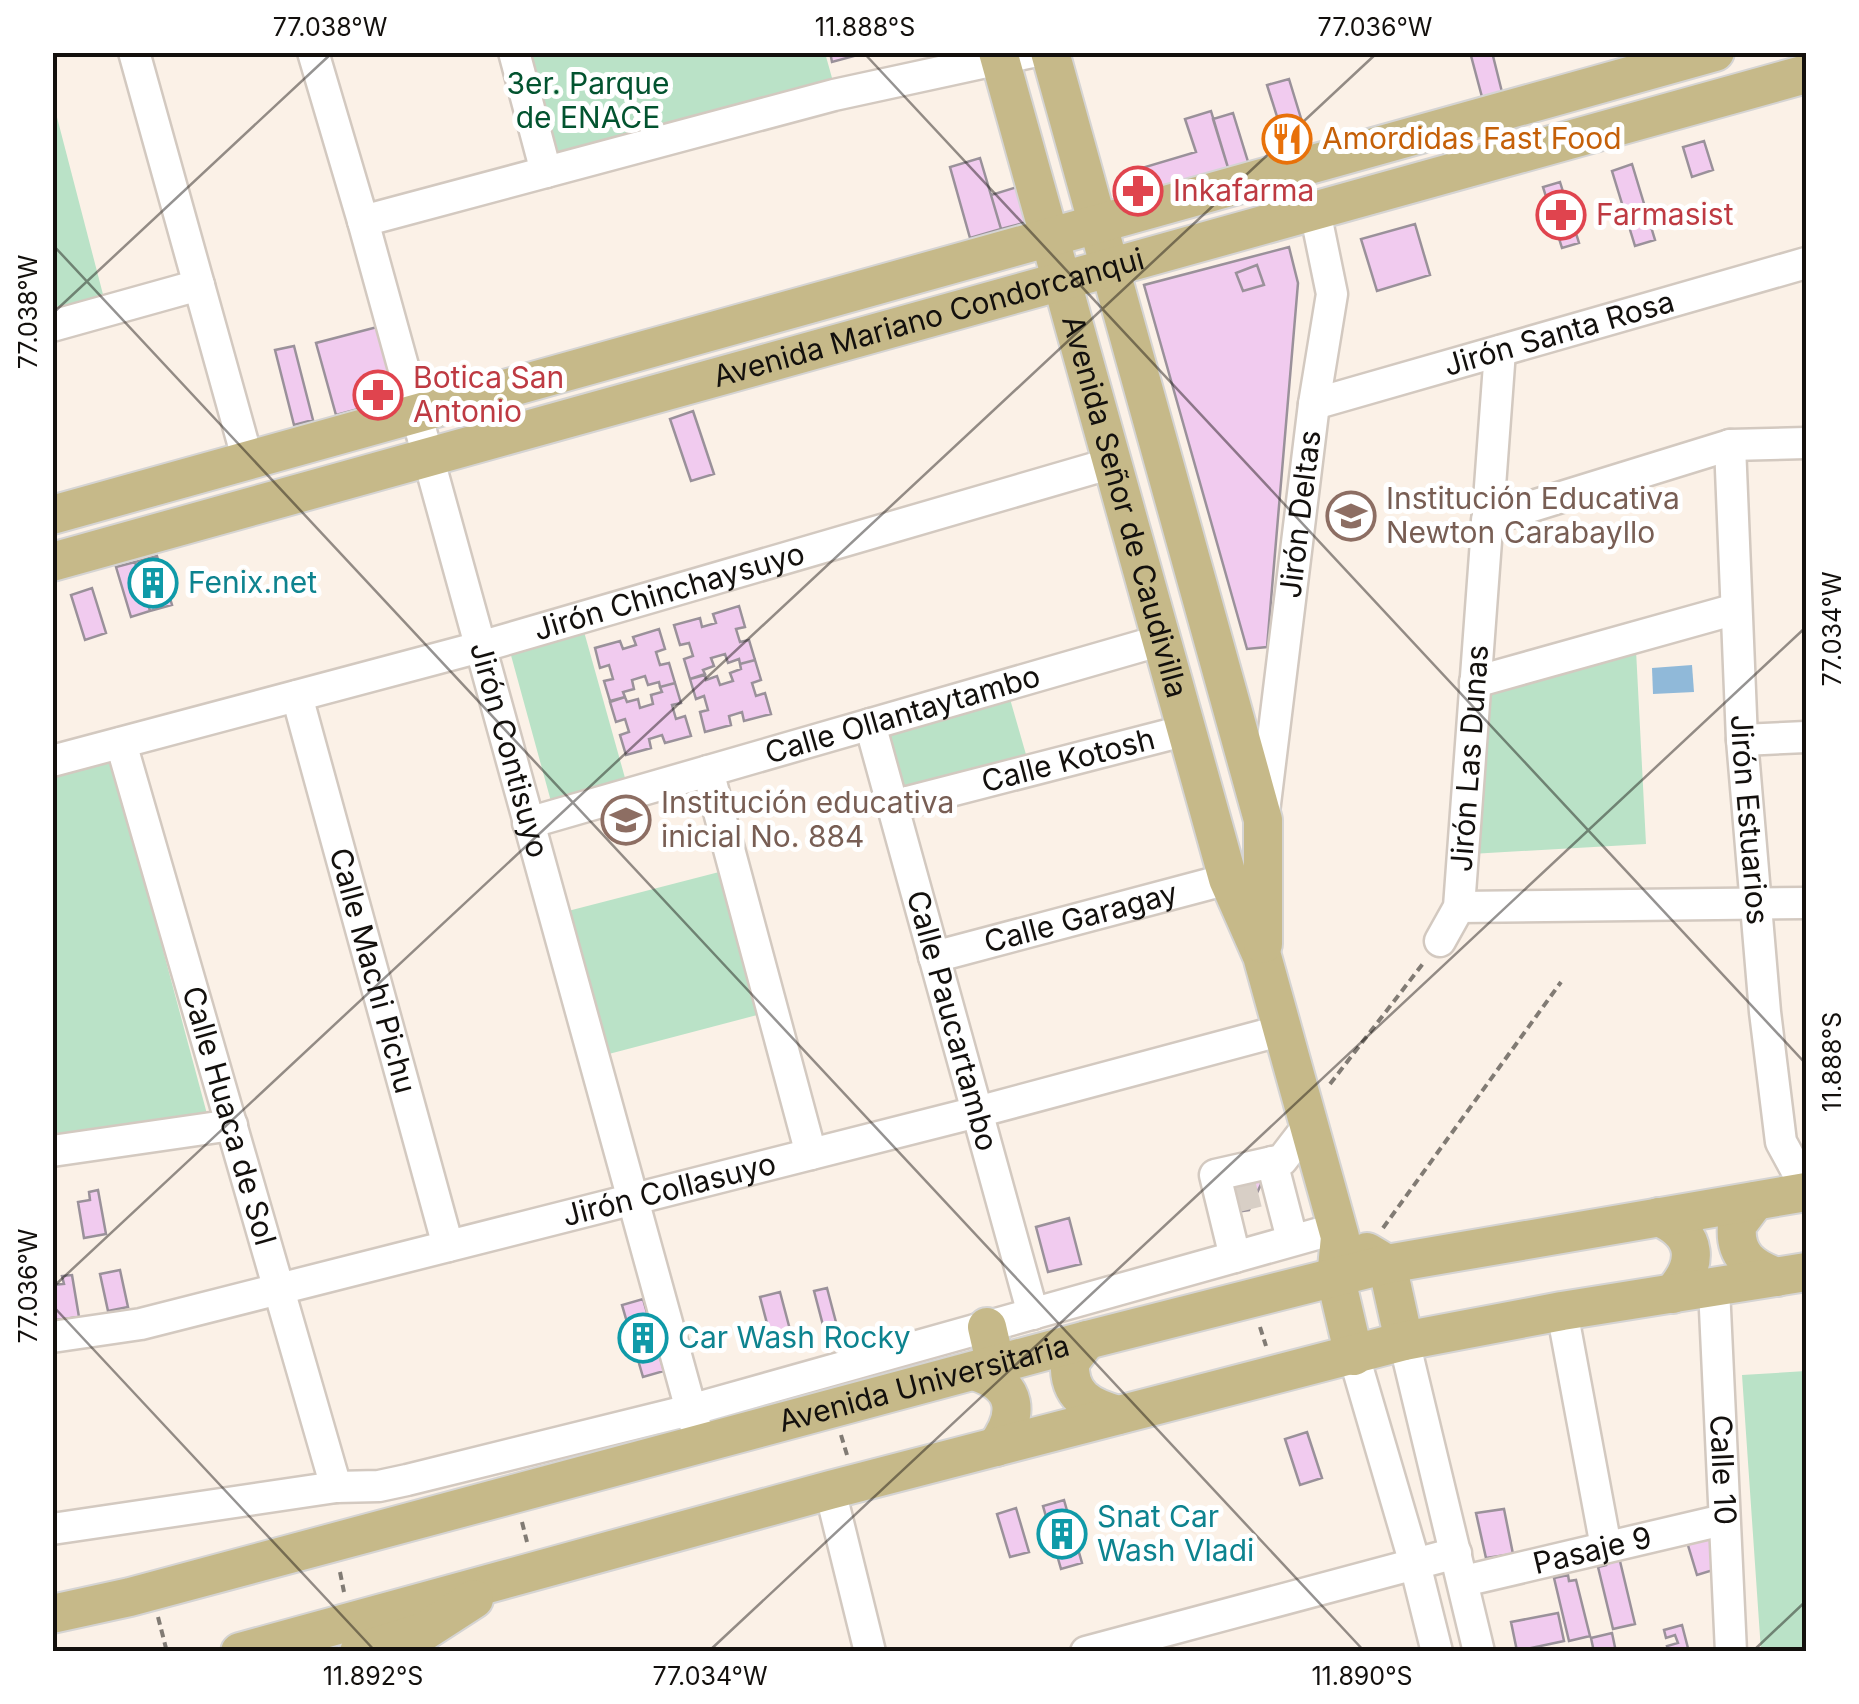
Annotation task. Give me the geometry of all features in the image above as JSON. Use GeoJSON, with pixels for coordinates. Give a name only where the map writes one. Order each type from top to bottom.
{"type":"FeatureCollection","features":[{"type":"Feature","properties":{"kind":"main road","name":"Avenida Señor de Caudivilla"},"geometry":{"type":"LineString","coordinates":[[1050,52],[1263,820],[1262,956]]}},
{"type":"Feature","properties":{"kind":"main road","name":"Avenida Mariano Condorcanqui"},"geometry":{"type":"LineString","coordinates":[[52,515],[1715,52]]}},
{"type":"Feature","properties":{"kind":"main road","name":"Avenida Señor de Caudivilla"},"geometry":{"type":"LineString","coordinates":[[1010,54],[1049,237],[1112,464],[1228,879],[1262,956],[1339,1233],[1336,1279],[1354,1356]]}},
{"type":"Feature","properties":{"kind":"main road","name":"Avenida Mariano Condorcanqui"},"geometry":{"type":"LineString","coordinates":[[52,562],[1806,74]]}},
{"type":"Feature","properties":{"kind":"main road","name":"Avenida Universitaria"},"geometry":{"type":"LineString","coordinates":[[52,1614],[130,1597],[834,1411],[1087,1340],[1336,1279],[1384,1248],[1659,1218],[1806,1190]]}},
{"type":"Feature","properties":{"kind":"main road"},"geometry":{"type":"LineString","coordinates":[[1755,1201],[1737,1225],[1738,1248],[1754,1268],[1792,1275]]}},
{"type":"Feature","properties":{"kind":"main road"},"geometry":{"type":"LineString","coordinates":[[1659,1218],[1683,1232],[1691,1254],[1690,1268],[1672,1294]]}},
{"type":"Feature","properties":{"kind":"main road"},"geometry":{"type":"LineString","coordinates":[[1339,1233],[1384,1248],[1404,1342]]}},
{"type":"Feature","properties":{"kind":"main road"},"geometry":{"type":"LineString","coordinates":[[240,1652],[354,1636],[521,1574],[1404,1342],[1562,1311],[1792,1275]]}},
{"type":"Feature","properties":{"kind":"main road"},"geometry":{"type":"LineString","coordinates":[[986,1326],[986,1369],[1002,1385],[1012,1406],[1012,1419],[996,1447]]}},
{"type":"Feature","properties":{"kind":"main road"},"geometry":{"type":"LineString","coordinates":[[1087,1340],[1070,1362],[1072,1385],[1088,1405],[1118,1416]]}},
{"type":"Feature","properties":{"kind":"street"},"geometry":{"type":"LineString","coordinates":[[134,52],[248,461]]}},
{"type":"Feature","properties":{"kind":"street","name":"Jirón Contisuyo"},"geometry":{"type":"LineString","coordinates":[[314,52],[701,1446]]}},
{"type":"Feature","properties":{"kind":"street"},"geometry":{"type":"LineString","coordinates":[[514,52],[546,172]]}},
{"type":"Feature","properties":{"kind":"street"},"geometry":{"type":"LineString","coordinates":[[1804,52],[1806,63]]}},
{"type":"Feature","properties":{"kind":"street"},"geometry":{"type":"LineString","coordinates":[[363,221],[834,96],[1010,54]]}},
{"type":"Feature","properties":{"kind":"street","name":"Jirón Deltas"},"geometry":{"type":"LineString","coordinates":[[1263,820],[1314,404],[1332,294],[1315,211]]}},
{"type":"Feature","properties":{"kind":"street","name":"Jirón Santa Rosa"},"geometry":{"type":"LineString","coordinates":[[1314,404],[1800,267]]}},
{"type":"Feature","properties":{"kind":"street"},"geometry":{"type":"LineString","coordinates":[[52,326],[199,285]]}},
{"type":"Feature","properties":{"kind":"street","name":"Jirón Las Dunas"},"geometry":{"type":"LineString","coordinates":[[1440,941],[1459,907],[1500,351]]}},
{"type":"Feature","properties":{"kind":"street"},"geometry":{"type":"LineString","coordinates":[[1487,520],[1730,445],[1806,443]]}},
{"type":"Feature","properties":{"kind":"street","name":"Jirón Estuarios"},"geometry":{"type":"LineString","coordinates":[[1730,445],[1742,740],[1756,905],[1782,1142],[1806,1190]]}},
{"type":"Feature","properties":{"kind":"street","name":"Jirón Chinchaysuyo"},"geometry":{"type":"LineString","coordinates":[[52,761],[480,647],[1112,464]]}},
{"type":"Feature","properties":{"kind":"street"},"geometry":{"type":"LineString","coordinates":[[1475,682],[1736,610]]}},
{"type":"Feature","properties":{"kind":"street","name":"Calle Ollantaytambo"},"geometry":{"type":"LineString","coordinates":[[528,823],[1162,640]]}},
{"type":"Feature","properties":{"kind":"street","name":"Calle Machi Pichu"},"geometry":{"type":"LineString","coordinates":[[297,696],[448,1246]]}},
{"type":"Feature","properties":{"kind":"street","name":"Calle Paucartambo"},"geometry":{"type":"LineString","coordinates":[[870,724],[1032,1314]]}},
{"type":"Feature","properties":{"kind":"street","name":"Calle Kotosh"},"geometry":{"type":"LineString","coordinates":[[892,806],[1187,730]]}},
{"type":"Feature","properties":{"kind":"street"},"geometry":{"type":"LineString","coordinates":[[1742,740],[1806,737]]}},
{"type":"Feature","properties":{"kind":"street","name":"Calle Huaca de Sol"},"geometry":{"type":"LineString","coordinates":[[121,743],[336,1487]]}},
{"type":"Feature","properties":{"kind":"street"},"geometry":{"type":"LineString","coordinates":[[708,771],[811,1154]]}},
{"type":"Feature","properties":{"kind":"street","name":"Calle Garagay"},"geometry":{"type":"LineString","coordinates":[[934,957],[1228,879]]}},
{"type":"Feature","properties":{"kind":"street"},"geometry":{"type":"LineString","coordinates":[[1459,907],[1806,903]]}},
{"type":"Feature","properties":{"kind":"street","name":"Jirón Collasuyo"},"geometry":{"type":"LineString","coordinates":[[52,1337],[141,1324],[977,1112],[1283,1030]]}},
{"type":"Feature","properties":{"kind":"street"},"geometry":{"type":"LineString","coordinates":[[1235,1258],[1253,1188],[1282,1160],[1308,1121]]}},
{"type":"Feature","properties":{"kind":"street"},"geometry":{"type":"LineString","coordinates":[[52,1151],[232,1125]]}},
{"type":"Feature","properties":{"kind":"street"},"geometry":{"type":"LineString","coordinates":[[1253,1188],[1292,1240]]}},
{"type":"Feature","properties":{"kind":"street","name":"Avenida Universitaria"},"geometry":{"type":"LineString","coordinates":[[52,1529],[336,1487],[379,1486],[690,1410],[1292,1240],[1339,1233]]}},
{"type":"Feature","properties":{"kind":"street","name":"Calle 10"},"geometry":{"type":"LineString","coordinates":[[1714,1288],[1731,1652]]}},
{"type":"Feature","properties":{"kind":"street"},"geometry":{"type":"LineString","coordinates":[[1562,1311],[1606,1547]]}},
{"type":"Feature","properties":{"kind":"street"},"geometry":{"type":"LineString","coordinates":[[1404,1342],[1478,1652]]}},
{"type":"Feature","properties":{"kind":"street","name":"Avenida Señor de Caudivilla"},"geometry":{"type":"LineString","coordinates":[[1354,1356],[1415,1564],[1436,1652]]}},
{"type":"Feature","properties":{"kind":"street"},"geometry":{"type":"LineString","coordinates":[[842,1487],[870,1652]]}},
{"type":"Feature","properties":{"kind":"street","name":"Pasaje 9"},"geometry":{"type":"LineString","coordinates":[[1463,1581],[1724,1520]]}},
{"type":"Feature","properties":{"kind":"street"},"geometry":{"type":"LineString","coordinates":[[1086,1652],[1415,1564],[1463,1581]]}},
{"type":"Feature","properties":{"kind":"street"},"geometry":{"type":"LineString","coordinates":[[1430,1619],[1463,1581]]}},
{"type":"Feature","properties":{"kind":"path"},"geometry":{"type":"LineString","coordinates":[[1308,1121],[1440,941]]}},
{"type":"Feature","properties":{"kind":"path"},"geometry":{"type":"LineString","coordinates":[[1384,1248],[1562,982]]}},
{"type":"Feature","properties":{"kind":"path"},"geometry":{"type":"LineString","coordinates":[[1253,1300],[1273,1375]]}},
{"type":"Feature","properties":{"kind":"path"},"geometry":{"type":"LineString","coordinates":[[834,1411],[842,1487]]}},
{"type":"Feature","properties":{"kind":"path"},"geometry":{"type":"LineString","coordinates":[[516,1495],[521,1574]]}},
{"type":"Feature","properties":{"kind":"path"},"geometry":{"type":"LineString","coordinates":[[335,1543],[354,1636]]}},
{"type":"Feature","properties":{"kind":"green space","name":"3er. Parque de ENACE"},"geometry":{"type":"Polygon","coordinates":[[[526,53],[825,53],[834,85],[555,160],[526,53]]]}},
{"type":"Feature","properties":{"kind":"green space"},"geometry":{"type":"Polygon","coordinates":[[[52,98],[106,306],[52,320],[52,98]]]}},
{"type":"Feature","properties":{"kind":"green space"},"geometry":{"type":"Polygon","coordinates":[[[583,628],[627,785],[552,805],[509,648],[583,628]]]}},
{"type":"Feature","properties":{"kind":"green space"},"geometry":{"type":"Polygon","coordinates":[[[1636,650],[1646,844],[1471,854],[1485,688],[1636,650]]]}},
{"type":"Feature","properties":{"kind":"green space"},"geometry":{"type":"Polygon","coordinates":[[[1008,692],[1027,758],[899,792],[881,726],[1008,692]]]}},
{"type":"Feature","properties":{"kind":"green space"},"geometry":{"type":"Polygon","coordinates":[[[111,756],[207,1114],[53,1136],[52,773],[111,756]]]}},
{"type":"Feature","properties":{"kind":"green space"},"geometry":{"type":"Polygon","coordinates":[[[723,871],[761,1014],[605,1055],[568,911],[723,871]]]}},
{"type":"Feature","properties":{"kind":"green space"},"geometry":{"type":"Polygon","coordinates":[[[1806,1371],[1806,1651],[1761,1651],[1742,1375],[1806,1371]]]}},
{"type":"Feature","properties":{"kind":"water"},"geometry":{"type":"Polygon","coordinates":[[[1692,665],[1694,692],[1653,694],[1652,668],[1692,665]]]}},
{"type":"Feature","properties":{"kind":"building"},"geometry":{"type":"Polygon","coordinates":[[[830,52],[857,52],[858,55],[832,62],[830,52]]]}},
{"type":"Feature","properties":{"kind":"building"},"geometry":{"type":"Polygon","coordinates":[[[1470,52],[1492,52],[1502,92],[1482,97],[1470,52]]]}},
{"type":"Feature","properties":{"kind":"building"},"geometry":{"type":"Polygon","coordinates":[[[1289,79],[1307,138],[1286,145],[1267,85],[1289,79]]]}},
{"type":"Feature","properties":{"kind":"building"},"geometry":{"type":"Polygon","coordinates":[[[1211,111],[1229,171],[1133,200],[1125,173],[1196,152],[1185,119],[1211,111]]]}},
{"type":"Feature","properties":{"kind":"building"},"geometry":{"type":"Polygon","coordinates":[[[1233,113],[1249,165],[1229,171],[1213,119],[1233,113]]]}},
{"type":"Feature","properties":{"kind":"building"},"geometry":{"type":"Polygon","coordinates":[[[1704,141],[1713,170],[1692,177],[1683,147],[1704,141]]]}},
{"type":"Feature","properties":{"kind":"building"},"geometry":{"type":"Polygon","coordinates":[[[980,158],[1001,229],[970,238],[950,167],[980,158]]]}},
{"type":"Feature","properties":{"kind":"building"},"geometry":{"type":"Polygon","coordinates":[[[1632,164],[1655,240],[1635,246],[1612,171],[1632,164]]]}},
{"type":"Feature","properties":{"kind":"building","name":"Farmasist"},"geometry":{"type":"Polygon","coordinates":[[[1560,182],[1579,243],[1562,248],[1543,187],[1560,182]]]}},
{"type":"Feature","properties":{"kind":"building"},"geometry":{"type":"Polygon","coordinates":[[[1024,185],[1032,213],[1024,223],[1001,229],[991,195],[1024,185]]]}},
{"type":"Feature","properties":{"kind":"building"},"geometry":{"type":"Polygon","coordinates":[[[1415,224],[1430,275],[1377,291],[1361,239],[1415,224]]]}},
{"type":"Feature","properties":{"kind":"building"},"geometry":{"type":"Polygon","coordinates":[[[1289,247],[1298,283],[1267,647],[1247,649],[1144,285],[1289,247]]]}},
{"type":"Feature","properties":{"kind":"building"},"geometry":{"type":"Polygon","coordinates":[[[1257,265],[1264,285],[1243,291],[1236,273],[1257,265]]]}},
{"type":"Feature","properties":{"kind":"building"},"geometry":{"type":"Polygon","coordinates":[[[381,326],[400,398],[336,415],[316,343],[381,326]]]}},
{"type":"Feature","properties":{"kind":"building"},"geometry":{"type":"Polygon","coordinates":[[[294,346],[313,420],[294,425],[275,350],[294,346]]]}},
{"type":"Feature","properties":{"kind":"building"},"geometry":{"type":"Polygon","coordinates":[[[693,411],[714,474],[691,481],[670,419],[693,411]]]}},
{"type":"Feature","properties":{"kind":"building","name":"Fenix.net"},"geometry":{"type":"Polygon","coordinates":[[[157,556],[172,605],[150,611],[135,562],[157,556]]]}},
{"type":"Feature","properties":{"kind":"building"},"geometry":{"type":"Polygon","coordinates":[[[135,562],[150,611],[131,617],[116,567],[135,562]]]}},
{"type":"Feature","properties":{"kind":"building"},"geometry":{"type":"Polygon","coordinates":[[[92,588],[106,633],[85,640],[71,595],[92,588]]]}},
{"type":"Feature","properties":{"kind":"building"},"geometry":{"type":"Polygon","coordinates":[[[739,606],[745,627],[736,629],[740,642],[749,640],[755,660],[740,664],[739,659],[728,663],[725,654],[711,658],[714,666],[690,679],[684,659],[693,656],[689,643],[680,645],[674,625],[700,618],[702,627],[716,623],[713,614],[739,606]]]}},
{"type":"Feature","properties":{"kind":"building"},"geometry":{"type":"Polygon","coordinates":[[[659,629],[665,649],[656,652],[660,665],[669,663],[675,683],[648,685],[645,676],[632,680],[634,689],[623,692],[625,697],[610,701],[604,681],[613,679],[609,665],[600,668],[595,648],[620,641],[623,649],[636,645],[633,637],[659,629]]]}},
{"type":"Feature","properties":{"kind":"building"},"geometry":{"type":"Polygon","coordinates":[[[755,660],[761,680],[752,683],[756,696],[765,693],[771,714],[744,721],[742,712],[729,716],[731,725],[705,732],[700,712],[708,710],[704,696],[696,699],[690,679],[717,676],[720,685],[733,681],[730,673],[741,669],[740,664],[755,660]]]}},
{"type":"Feature","properties":{"kind":"building"},"geometry":{"type":"Polygon","coordinates":[[[675,683],[681,703],[672,705],[676,719],[685,716],[691,736],[665,743],[662,735],[649,739],[651,748],[626,755],[620,735],[629,732],[625,719],[616,722],[610,702],[625,697],[627,702],[638,699],[640,708],[653,704],[651,695],[662,692],[660,687],[675,683]]]}},
{"type":"Feature","properties":{"kind":"building"},"geometry":{"type":"Polygon","coordinates":[[[1270,1165],[1249,1210],[1229,1213],[1244,1170],[1270,1165]]]}},
{"type":"Feature","properties":{"kind":"building"},"geometry":{"type":"Polygon","coordinates":[[[98,1190],[106,1234],[84,1238],[78,1202],[90,1200],[89,1192],[98,1190]]]}},
{"type":"Feature","properties":{"kind":"building"},"geometry":{"type":"Polygon","coordinates":[[[1069,1218],[1081,1264],[1048,1272],[1036,1227],[1069,1218]]]}},
{"type":"Feature","properties":{"kind":"building"},"geometry":{"type":"Polygon","coordinates":[[[120,1270],[128,1307],[108,1311],[100,1274],[120,1270]]]}},
{"type":"Feature","properties":{"kind":"building"},"geometry":{"type":"Polygon","coordinates":[[[72,1275],[79,1317],[56,1320],[52,1285],[64,1284],[62,1276],[72,1275]]]}},
{"type":"Feature","properties":{"kind":"building"},"geometry":{"type":"Polygon","coordinates":[[[827,1288],[837,1326],[824,1329],[814,1291],[827,1288]]]}},
{"type":"Feature","properties":{"kind":"building"},"geometry":{"type":"Polygon","coordinates":[[[780,1292],[793,1341],[773,1346],[760,1297],[780,1292]]]}},
{"type":"Feature","properties":{"kind":"building","name":"Car Wash Rocky"},"geometry":{"type":"Polygon","coordinates":[[[643,1299],[664,1371],[643,1377],[622,1305],[643,1299]]]}},
{"type":"Feature","properties":{"kind":"building"},"geometry":{"type":"Polygon","coordinates":[[[1307,1432],[1322,1478],[1300,1485],[1285,1439],[1307,1432]]]}},
{"type":"Feature","properties":{"kind":"building","name":"Snat Car Wash Vladi"},"geometry":{"type":"Polygon","coordinates":[[[1064,1500],[1082,1563],[1061,1569],[1043,1506],[1064,1500]]]}},
{"type":"Feature","properties":{"kind":"building"},"geometry":{"type":"Polygon","coordinates":[[[1016,1508],[1029,1552],[1010,1557],[997,1514],[1016,1508]]]}},
{"type":"Feature","properties":{"kind":"building"},"geometry":{"type":"Polygon","coordinates":[[[1504,1509],[1513,1554],[1486,1558],[1476,1513],[1504,1509]]]}},
{"type":"Feature","properties":{"kind":"building"},"geometry":{"type":"Polygon","coordinates":[[[1710,1535],[1720,1568],[1697,1575],[1687,1542],[1710,1535]]]}},
{"type":"Feature","properties":{"kind":"building"},"geometry":{"type":"Polygon","coordinates":[[[1619,1557],[1635,1624],[1613,1629],[1598,1567],[1619,1557]]]}},
{"type":"Feature","properties":{"kind":"building"},"geometry":{"type":"Polygon","coordinates":[[[1568,1575],[1569,1581],[1576,1580],[1590,1636],[1569,1641],[1554,1578],[1568,1575]]]}},
{"type":"Feature","properties":{"kind":"building"},"geometry":{"type":"Polygon","coordinates":[[[1558,1613],[1564,1641],[1517,1651],[1511,1622],[1558,1613]]]}},
{"type":"Feature","properties":{"kind":"building"},"geometry":{"type":"Polygon","coordinates":[[[1682,1625],[1689,1652],[1669,1652],[1667,1646],[1678,1643],[1675,1635],[1666,1638],[1664,1630],[1682,1625]]]}},
{"type":"Feature","properties":{"kind":"building"},"geometry":{"type":"Polygon","coordinates":[[[1612,1633],[1616,1652],[1594,1652],[1591,1638],[1612,1633]]]}},
{"type":"Feature","properties":{"kind":"tunnel"},"geometry":{"type":"LineString","coordinates":[[1234,1198],[1258,1192]]}},
{"type":"Feature","properties":{"kind":"place","name":"Amordidas Fast Food"},"geometry":{"type":"Point","coordinates":[1287,139]}},
{"type":"Feature","properties":{"kind":"place","name":"Inkafarma"},"geometry":{"type":"Point","coordinates":[1138,191]}},
{"type":"Feature","properties":{"kind":"place","name":"Farmasist"},"geometry":{"type":"Point","coordinates":[1561,215]}},
{"type":"Feature","properties":{"kind":"place","name":"Botica San Antonio"},"geometry":{"type":"Point","coordinates":[378,395]}},
{"type":"Feature","properties":{"kind":"place","name":"Institución Educativa Newton Carabayllo"},"geometry":{"type":"Point","coordinates":[1351,516]}},
{"type":"Feature","properties":{"kind":"place","name":"Fenix.net"},"geometry":{"type":"Point","coordinates":[153,583]}},
{"type":"Feature","properties":{"kind":"place","name":"Institución educativa inicial No. 884"},"geometry":{"type":"Point","coordinates":[626,820]}},
{"type":"Feature","properties":{"kind":"place","name":"Car Wash Rocky"},"geometry":{"type":"Point","coordinates":[643,1338]}},
{"type":"Feature","properties":{"kind":"place","name":"Snat Car Wash Vladi"},"geometry":{"type":"Point","coordinates":[1062,1534]}}]}
